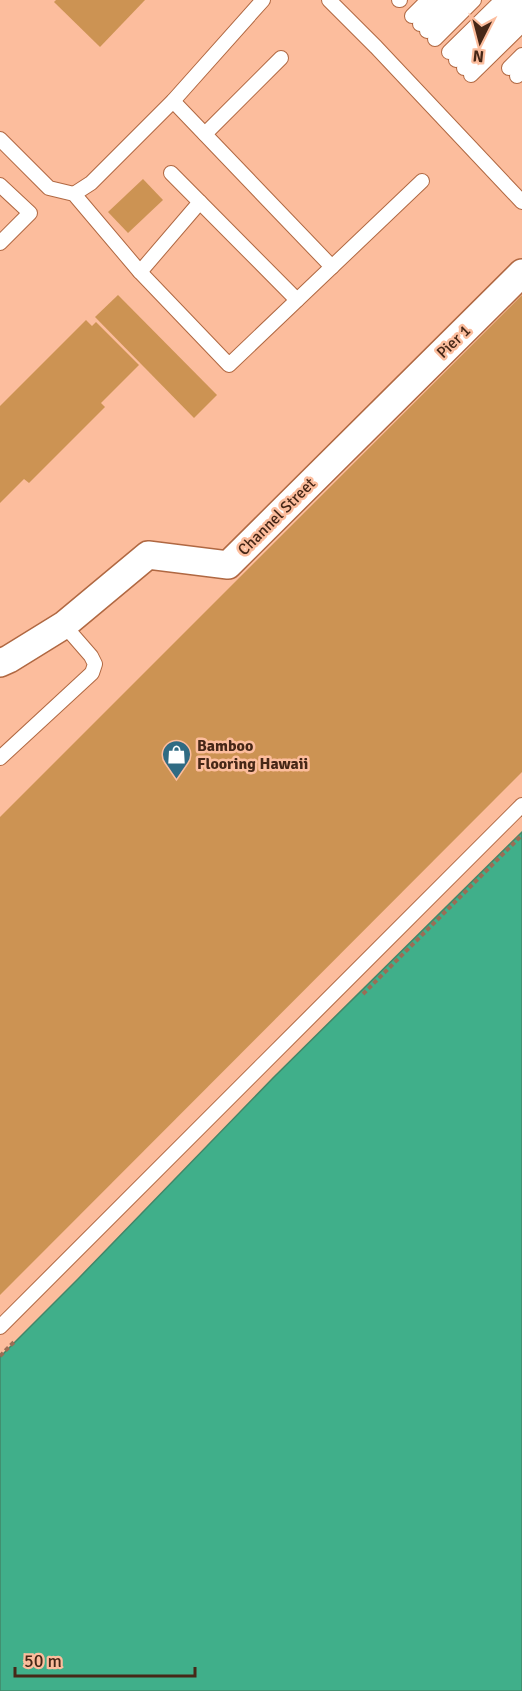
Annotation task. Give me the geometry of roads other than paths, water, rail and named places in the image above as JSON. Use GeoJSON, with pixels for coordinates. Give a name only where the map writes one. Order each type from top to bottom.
{"type":"FeatureCollection","features":[{"type":"Feature","properties":{"kind":"street","name":"Pier 1"},"geometry":{"type":"LineString","coordinates":[[384,408],[522,273]]}},
{"type":"Feature","properties":{"kind":"street","name":"Channel Street"},"geometry":{"type":"LineString","coordinates":[[0,663],[64,626],[148,555],[228,565],[384,408]]}},
{"type":"Feature","properties":{"kind":"lane"},"geometry":{"type":"LineString","coordinates":[[74,194],[91,183],[173,100],[263,0]]}},
{"type":"Feature","properties":{"kind":"lane"},"geometry":{"type":"LineString","coordinates":[[329,0],[522,202]]}},
{"type":"Feature","properties":{"kind":"lane"},"geometry":{"type":"LineString","coordinates":[[428,0],[431,32]]}},
{"type":"Feature","properties":{"kind":"lane"},"geometry":{"type":"LineString","coordinates":[[431,32],[444,0]]}},
{"type":"Feature","properties":{"kind":"lane"},"geometry":{"type":"LineString","coordinates":[[431,32],[459,0]]}},
{"type":"Feature","properties":{"kind":"lane"},"geometry":{"type":"LineString","coordinates":[[431,32],[474,0]]}},
{"type":"Feature","properties":{"kind":"lane"},"geometry":{"type":"LineString","coordinates":[[431,32],[489,0]]}},
{"type":"Feature","properties":{"kind":"lane"},"geometry":{"type":"LineString","coordinates":[[431,32],[502,0]]}},
{"type":"Feature","properties":{"kind":"lane"},"geometry":{"type":"LineString","coordinates":[[431,32],[518,0]]}},
{"type":"Feature","properties":{"kind":"lane"},"geometry":{"type":"LineString","coordinates":[[431,32],[522,10]]}},
{"type":"Feature","properties":{"kind":"lane"},"geometry":{"type":"LineString","coordinates":[[431,32],[522,25]]}},
{"type":"Feature","properties":{"kind":"lane"},"geometry":{"type":"LineString","coordinates":[[512,69],[522,39]]}},
{"type":"Feature","properties":{"kind":"lane"},"geometry":{"type":"LineString","coordinates":[[512,69],[522,55]]}},
{"type":"Feature","properties":{"kind":"lane"},"geometry":{"type":"LineString","coordinates":[[205,134],[281,58]]}},
{"type":"Feature","properties":{"kind":"lane"},"geometry":{"type":"LineString","coordinates":[[173,100],[332,267]]}},
{"type":"Feature","properties":{"kind":"lane"},"geometry":{"type":"LineString","coordinates":[[0,138],[48,188],[74,194],[140,272],[229,365],[422,181]]}},
{"type":"Feature","properties":{"kind":"lane"},"geometry":{"type":"LineString","coordinates":[[171,173],[297,300]]}},
{"type":"Feature","properties":{"kind":"lane"},"geometry":{"type":"LineString","coordinates":[[0,185],[30,213],[0,243]]}},
{"type":"Feature","properties":{"kind":"lane"},"geometry":{"type":"LineString","coordinates":[[140,272],[200,202]]}},
{"type":"Feature","properties":{"kind":"lane"},"geometry":{"type":"LineString","coordinates":[[0,758],[92,673],[95,664],[91,656],[64,626]]}},
{"type":"Feature","properties":{"kind":"lane"},"geometry":{"type":"LineString","coordinates":[[0,1327],[522,805]]}},
{"type":"Feature","properties":{"kind":"place","name":"Bamboo Flooring Hawaii"},"geometry":{"type":"Point","coordinates":[176,780]}}]}
